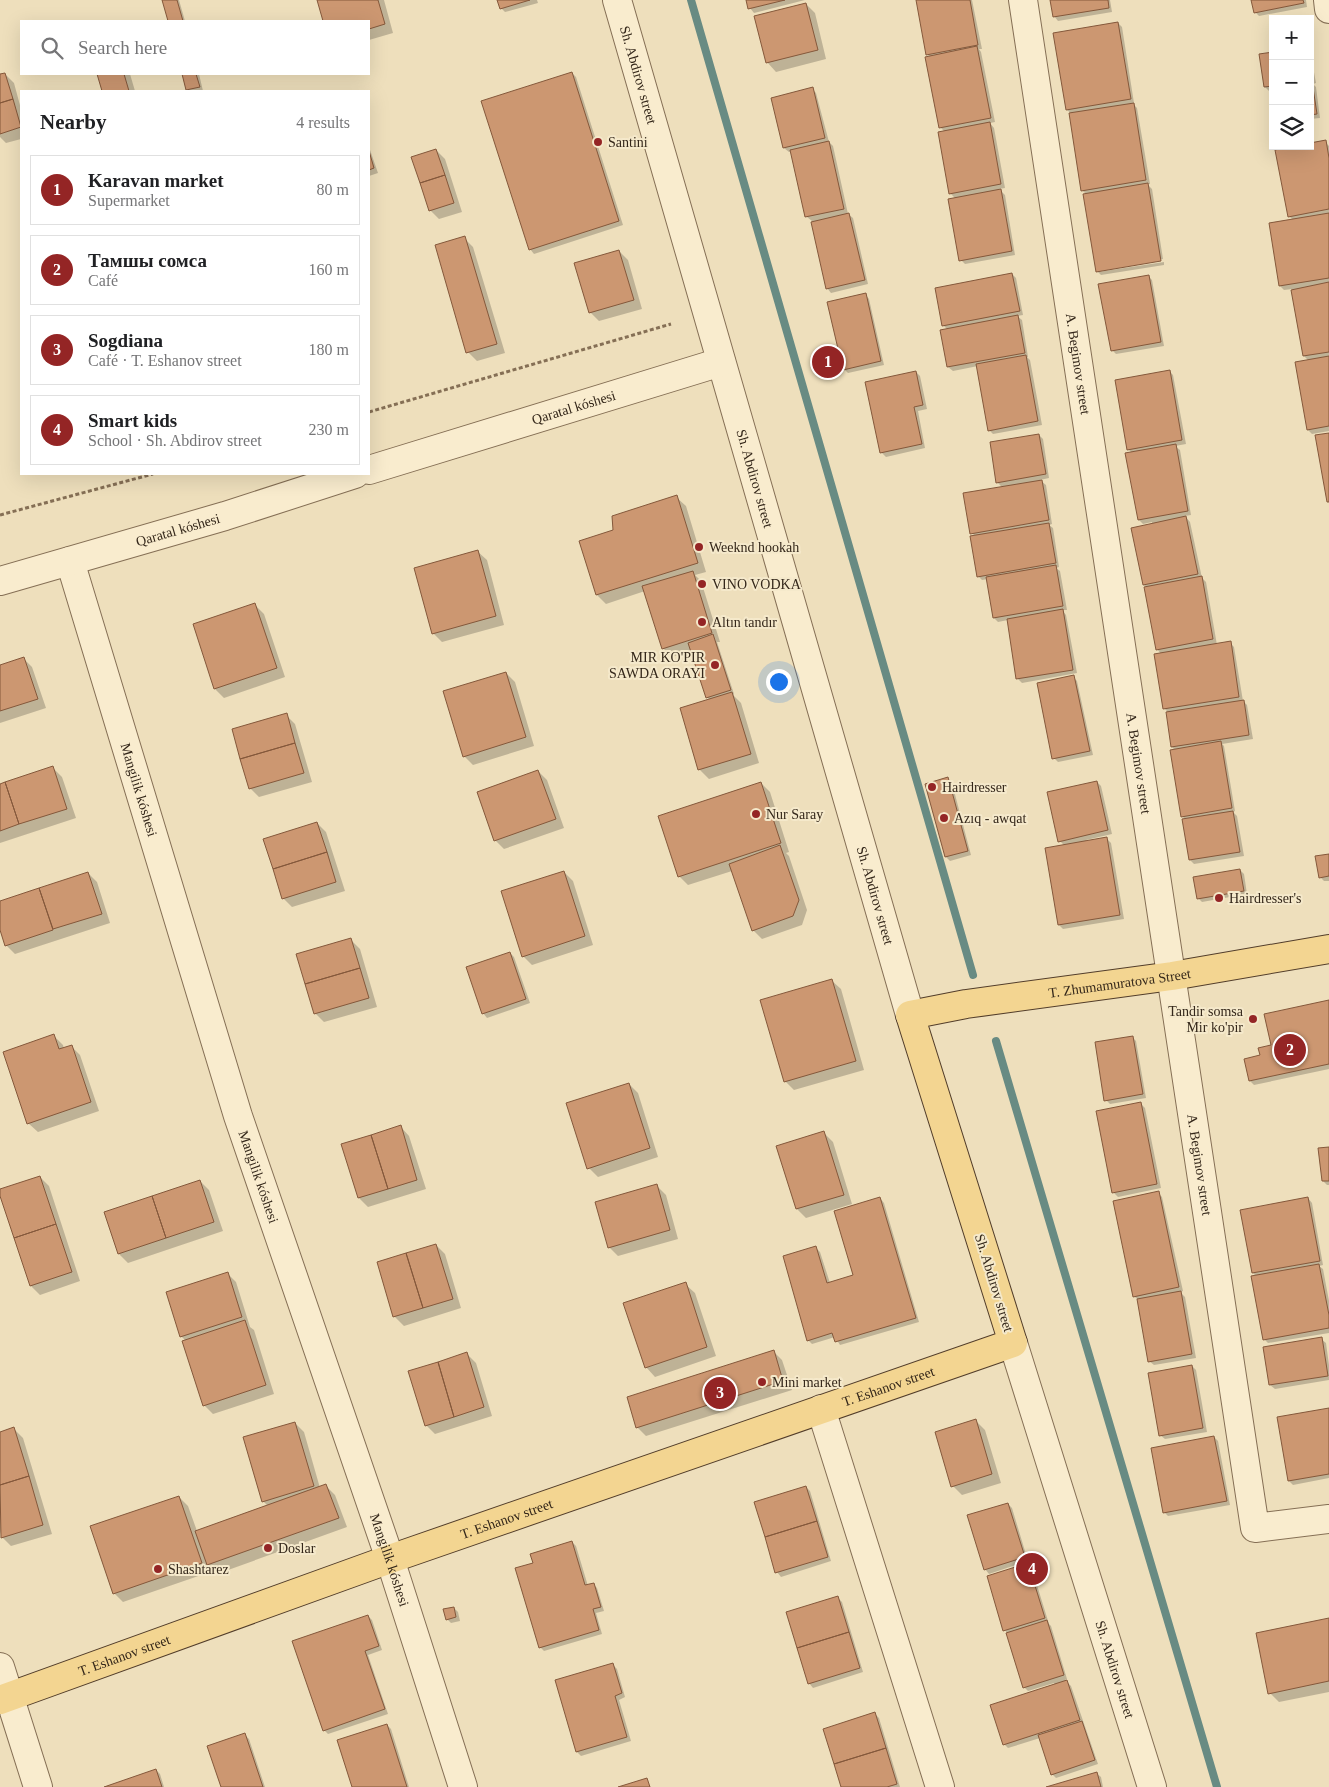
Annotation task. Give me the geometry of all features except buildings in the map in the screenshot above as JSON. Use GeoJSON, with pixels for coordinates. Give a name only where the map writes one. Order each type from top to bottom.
{"type":"FeatureCollection","features":[{"type":"Feature","properties":{"kind":"main road","name":"T. Zhumamuratova Street"},"geometry":{"type":"LineString","coordinates":[[910,1015],[966,1004],[1172,976],[1329,950]]}},
{"type":"Feature","properties":{"kind":"main road","name":"Sh. Abdirov street"},"geometry":{"type":"LineString","coordinates":[[910,1015],[1013,1343]]}},
{"type":"Feature","properties":{"kind":"main road","name":"T. Eshanov street"},"geometry":{"type":"LineString","coordinates":[[5,1698],[390,1559],[1013,1343]]}},
{"type":"Feature","properties":{"kind":"street","name":"Sh. Abdirov street"},"geometry":{"type":"LineString","coordinates":[[616,0],[910,1015]]}},
{"type":"Feature","properties":{"kind":"street","name":"A. Begimov street"},"geometry":{"type":"LineString","coordinates":[[1024,0],[1255,1528],[1329,1519]]}},
{"type":"Feature","properties":{"kind":"street"},"geometry":{"type":"LineString","coordinates":[[1328,0],[1329,9]]}},
{"type":"Feature","properties":{"kind":"street","name":"Qaratal kóshesi"},"geometry":{"type":"LineString","coordinates":[[370,470],[721,362]]}},
{"type":"Feature","properties":{"kind":"street","name":"Qaratal kóshesi"},"geometry":{"type":"LineString","coordinates":[[0,581],[225,516],[352,475]]}},
{"type":"Feature","properties":{"kind":"street","name":"Mangilik kóshesi"},"geometry":{"type":"LineString","coordinates":[[70,561],[238,1116],[390,1559],[464,1787]]}},
{"type":"Feature","properties":{"kind":"street","name":"Sh. Abdirov street"},"geometry":{"type":"LineString","coordinates":[[1013,1343],[1152,1787]]}},
{"type":"Feature","properties":{"kind":"street"},"geometry":{"type":"LineString","coordinates":[[821,1409],[940,1787]]}},
{"type":"Feature","properties":{"kind":"street"},"geometry":{"type":"LineString","coordinates":[[0,1667],[5,1698],[38,1787]]}},
{"type":"Feature","properties":{"kind":"path"},"geometry":{"type":"LineString","coordinates":[[370,412],[671,324]]}},
{"type":"Feature","properties":{"kind":"path"},"geometry":{"type":"LineString","coordinates":[[0,515],[149,475]]}},
{"type":"Feature","properties":{"kind":"waterway"},"geometry":{"type":"LineString","coordinates":[[691,0],[973,975]]}},
{"type":"Feature","properties":{"kind":"waterway"},"geometry":{"type":"LineString","coordinates":[[996,1041],[1217,1787]]}},
{"type":"Feature","properties":{"kind":"place","name":"Santini"},"geometry":{"type":"Point","coordinates":[598,142]}},
{"type":"Feature","properties":{"kind":"place","name":"Karavan market"},"geometry":{"type":"Point","coordinates":[828,362]}},
{"type":"Feature","properties":{"kind":"place","name":"Weeknd hookah"},"geometry":{"type":"Point","coordinates":[699,547]}},
{"type":"Feature","properties":{"kind":"place","name":"VINO VODKA"},"geometry":{"type":"Point","coordinates":[702,584]}},
{"type":"Feature","properties":{"kind":"place","name":"Altın tandır"},"geometry":{"type":"Point","coordinates":[702,622]}},
{"type":"Feature","properties":{"kind":"place","name":"MIR KO'PIR SAWDA ORAYI"},"geometry":{"type":"Point","coordinates":[715,665]}},
{"type":"Feature","properties":{"kind":"place","name":"Hairdresser"},"geometry":{"type":"Point","coordinates":[932,787]}},
{"type":"Feature","properties":{"kind":"place","name":"Nur Saray"},"geometry":{"type":"Point","coordinates":[756,814]}},
{"type":"Feature","properties":{"kind":"place","name":"Azıq - awqat"},"geometry":{"type":"Point","coordinates":[944,818]}},
{"type":"Feature","properties":{"kind":"place","name":"Hairdresser's"},"geometry":{"type":"Point","coordinates":[1219,898]}},
{"type":"Feature","properties":{"kind":"place","name":"Tandir somsa Mir ko'pir"},"geometry":{"type":"Point","coordinates":[1253,1019]}},
{"type":"Feature","properties":{"kind":"place","name":"Тамшы сомса"},"geometry":{"type":"Point","coordinates":[1290,1050]}},
{"type":"Feature","properties":{"kind":"place","name":"Mini market"},"geometry":{"type":"Point","coordinates":[762,1382]}},
{"type":"Feature","properties":{"kind":"place","name":"Sogdiana"},"geometry":{"type":"Point","coordinates":[720,1393]}},
{"type":"Feature","properties":{"kind":"place","name":"Doslar"},"geometry":{"type":"Point","coordinates":[268,1548]}},
{"type":"Feature","properties":{"kind":"place","name":"Shashtarez"},"geometry":{"type":"Point","coordinates":[158,1569]}},
{"type":"Feature","properties":{"kind":"place","name":"Smart kids"},"geometry":{"type":"Point","coordinates":[1032,1569]}}]}
